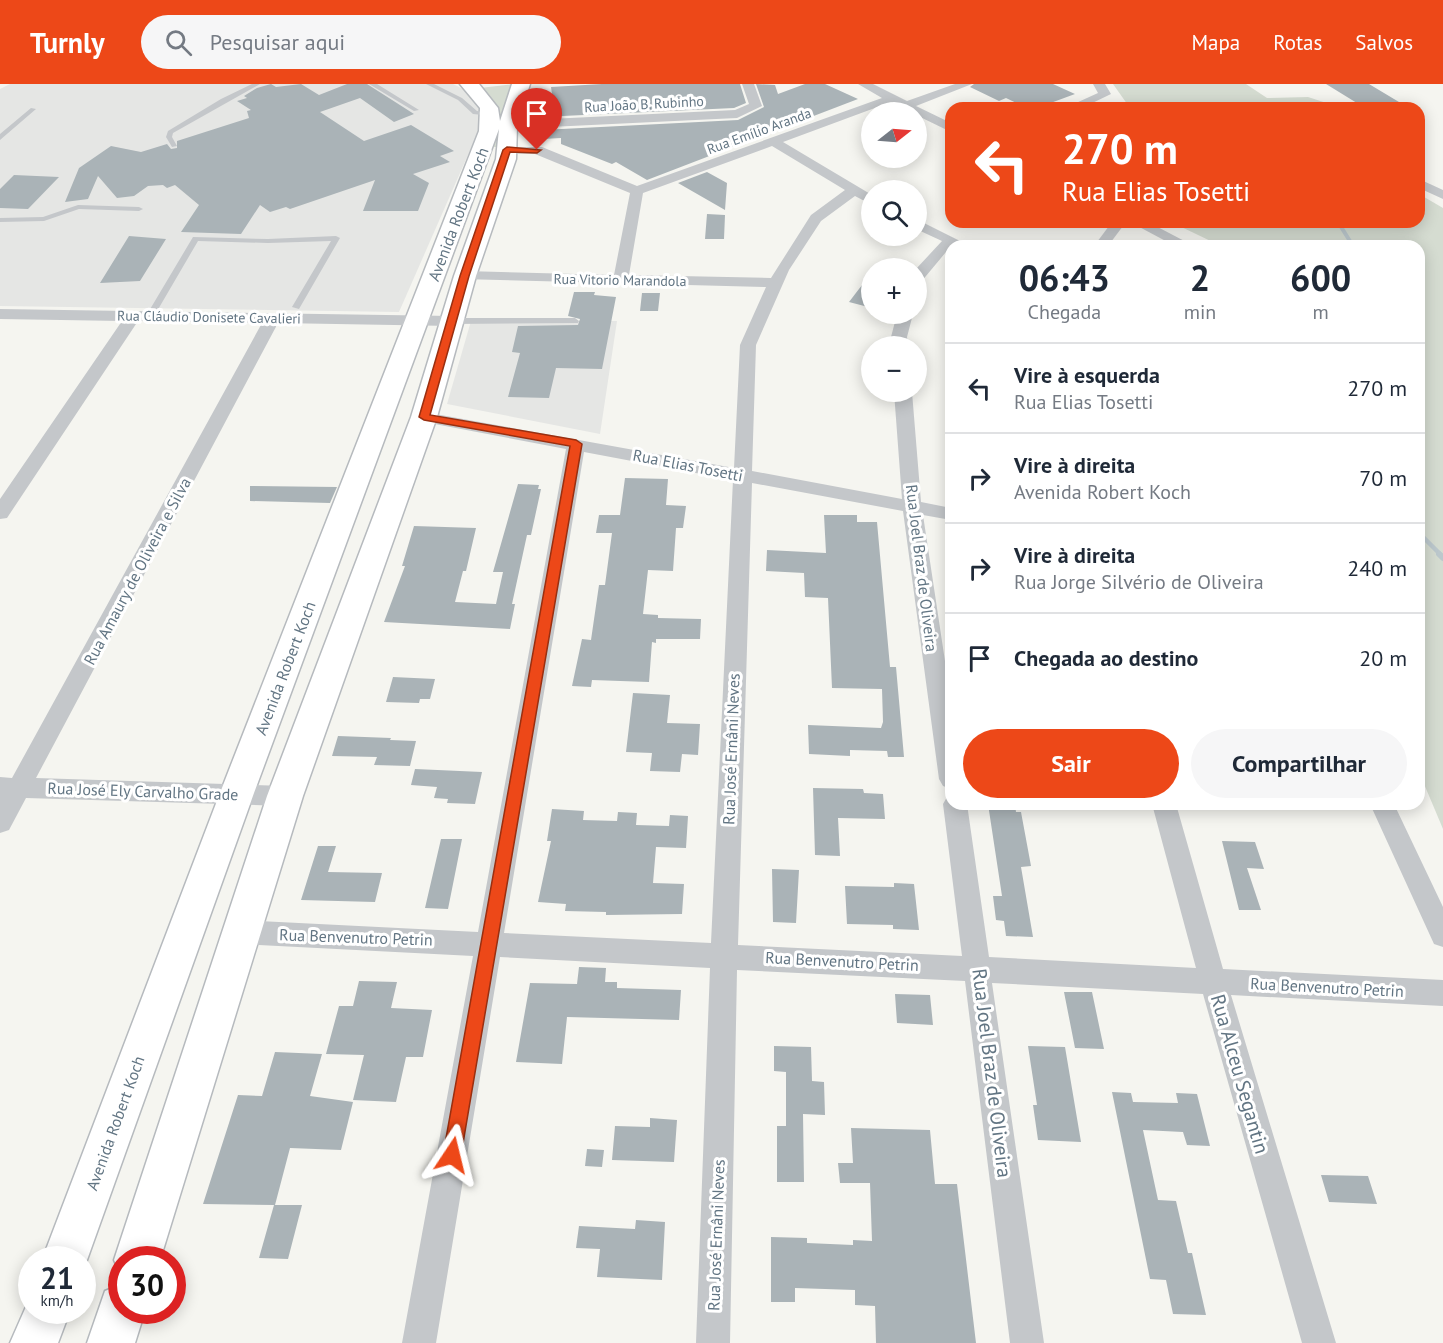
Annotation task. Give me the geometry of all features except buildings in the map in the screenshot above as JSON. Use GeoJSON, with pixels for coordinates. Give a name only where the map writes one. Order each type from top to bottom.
{"type":"FeatureCollection","features":[{"type":"Feature","properties":{"kind":"main road"},"geometry":{"type":"LineString","coordinates":[[469,84],[485,98],[494,135]]}},
{"type":"Feature","properties":{"kind":"main road","name":"Avenida Robert Koch"},"geometry":{"type":"LineString","coordinates":[[70,1246],[237,793],[418,320],[494,135],[521,84]]}},
{"type":"Feature","properties":{"kind":"main road","name":"Avenida Robert Koch"},"geometry":{"type":"LineString","coordinates":[[141,1246],[285,796],[424,417],[465,276],[494,135]]}},
{"type":"Feature","properties":{"kind":"main road"},"geometry":{"type":"LineString","coordinates":[[34,1343],[41,1324]]}},
{"type":"Feature","properties":{"kind":"main road"},"geometry":{"type":"LineString","coordinates":[[111,1343],[117,1324]]}},
{"type":"Feature","properties":{"kind":"street","name":"Rua João B. Rubinho"},"geometry":{"type":"LineString","coordinates":[[494,135],[737,114],[756,106],[748,84]]}},
{"type":"Feature","properties":{"kind":"street"},"geometry":{"type":"LineString","coordinates":[[864,84],[901,102]]}},
{"type":"Feature","properties":{"kind":"street"},"geometry":{"type":"LineString","coordinates":[[915,102],[966,84]]}},
{"type":"Feature","properties":{"kind":"street"},"geometry":{"type":"LineString","coordinates":[[1081,102],[1102,89]]}},
{"type":"Feature","properties":{"kind":"street","name":"Rua Emílio Aranda"},"geometry":{"type":"LineString","coordinates":[[637,191],[892,98]]}},
{"type":"Feature","properties":{"kind":"street"},"geometry":{"type":"LineString","coordinates":[[927,115],[945,125]]}},
{"type":"Feature","properties":{"kind":"street"},"geometry":{"type":"LineString","coordinates":[[494,135],[535,149],[637,191],[621,280]]}},
{"type":"Feature","properties":{"kind":"street"},"geometry":{"type":"LineString","coordinates":[[774,142],[861,195]]}},
{"type":"Feature","properties":{"kind":"street"},"geometry":{"type":"LineString","coordinates":[[1425,186],[1443,195]]}},
{"type":"Feature","properties":{"kind":"street","name":"Rua José Ernâni Neves"},"geometry":{"type":"LineString","coordinates":[[713,1343],[724,955],[741,475],[748,345],[776,283],[816,218],[853,191]]}},
{"type":"Feature","properties":{"kind":"street"},"geometry":{"type":"LineString","coordinates":[[927,228],[951,240]]}},
{"type":"Feature","properties":{"kind":"street"},"geometry":{"type":"LineString","coordinates":[[1150,228],[1174,240]]}},
{"type":"Feature","properties":{"kind":"street"},"geometry":{"type":"LineString","coordinates":[[927,269],[945,254]]}},
{"type":"Feature","properties":{"kind":"street","name":"Rua Vitorio Marandola"},"geometry":{"type":"LineString","coordinates":[[465,276],[776,283]]}},
{"type":"Feature","properties":{"kind":"street","name":"Rua Cláudio Donisete Cavalieri"},"geometry":{"type":"LineString","coordinates":[[0,314],[452,321]]}},
{"type":"Feature","properties":{"kind":"street"},"geometry":{"type":"LineString","coordinates":[[0,513],[142,316]]}},
{"type":"Feature","properties":{"kind":"street","name":"Rua Amaury de Oliveira e Silva"},"geometry":{"type":"LineString","coordinates":[[0,823],[10,787],[273,318]]}},
{"type":"Feature","properties":{"kind":"street","name":"Rua Joel Braz de Oliveira"},"geometry":{"type":"LineString","coordinates":[[904,402],[912,507],[945,737]]}},
{"type":"Feature","properties":{"kind":"street","name":"Rua Elias Tosetti"},"geometry":{"type":"LineString","coordinates":[[424,417],[945,513]]}},
{"type":"Feature","properties":{"kind":"street"},"geometry":{"type":"LineString","coordinates":[[419,1343],[576,444]]}},
{"type":"Feature","properties":{"kind":"street","name":"Rua José Ely Carvalho Grade"},"geometry":{"type":"LineString","coordinates":[[10,787],[285,796]]}},
{"type":"Feature","properties":{"kind":"street","name":"Rua Joel Braz de Oliveira"},"geometry":{"type":"LineString","coordinates":[[956,810],[1027,1343]]}},
{"type":"Feature","properties":{"kind":"street","name":"Rua Alceu Segantin"},"geometry":{"type":"LineString","coordinates":[[1166,810],[1318,1343]]}},
{"type":"Feature","properties":{"kind":"street"},"geometry":{"type":"LineString","coordinates":[[1385,810],[1443,935]]}},
{"type":"Feature","properties":{"kind":"street","name":"Rua Benvenutro Petrin"},"geometry":{"type":"LineString","coordinates":[[241,932],[1443,993]]}},
{"type":"Feature","properties":{"kind":"lane"},"geometry":{"type":"LineString","coordinates":[[174,146],[170,132],[209,111],[229,95],[257,84]]}},
{"type":"Feature","properties":{"kind":"lane"},"geometry":{"type":"LineString","coordinates":[[372,84],[416,110]]}},
{"type":"Feature","properties":{"kind":"lane"},"geometry":{"type":"LineString","coordinates":[[429,84],[460,99],[494,135]]}},
{"type":"Feature","properties":{"kind":"lane"},"geometry":{"type":"LineString","coordinates":[[0,138],[33,109]]}},
{"type":"Feature","properties":{"kind":"lane"},"geometry":{"type":"LineString","coordinates":[[2,222],[44,219],[78,207],[139,209]]}},
{"type":"Feature","properties":{"kind":"lane"},"geometry":{"type":"LineString","coordinates":[[142,316],[196,239],[268,241],[336,238],[296,307]]}},
{"type":"Feature","properties":{"kind":"lane"},"geometry":{"type":"LineString","coordinates":[[452,321],[575,321]]}},
{"type":"Feature","properties":{"kind":"shaded area"},"geometry":{"type":"Polygon","coordinates":[[[10,84],[453,84],[471,93],[485,116],[399,312],[0,306],[0,89],[10,84]]]}},
{"type":"Feature","properties":{"kind":"shaded area"},"geometry":{"type":"Polygon","coordinates":[[[514,84],[498,131],[497,147],[489,147],[496,122],[496,107],[488,94],[480,88],[514,84]]]}},
{"type":"Feature","properties":{"kind":"shaded area"},"geometry":{"type":"Polygon","coordinates":[[[1113,84],[1246,84],[1267,98],[1308,97],[1323,102],[1126,102],[1113,84]]]}},
{"type":"Feature","properties":{"kind":"shaded area"},"geometry":{"type":"Polygon","coordinates":[[[1425,198],[1443,208],[1443,829],[1425,786],[1425,240],[1208,240],[1184,228],[1425,228],[1425,198]]]}},
{"type":"Feature","properties":{"kind":"shaded area"},"geometry":{"type":"Polygon","coordinates":[[[471,321],[617,321],[600,434],[447,404],[471,321]]]}},
{"type":"Feature","properties":{"kind":"waterway"},"geometry":{"type":"LineString","coordinates":[[1342,228],[1349,240]]}},
{"type":"Feature","properties":{"kind":"waterway"},"geometry":{"type":"LineString","coordinates":[[1425,539],[1441,555]]}},
{"type":"Feature","properties":{"kind":"waterway"},"geometry":{"type":"LineString","coordinates":[[1439,554],[1443,558]]}},
{"type":"Feature","properties":{"kind":"route"},"geometry":{"type":"LineString","coordinates":[[452,1155],[576,444],[424,417],[465,276],[506,159],[507,150],[537,150]]}}]}
